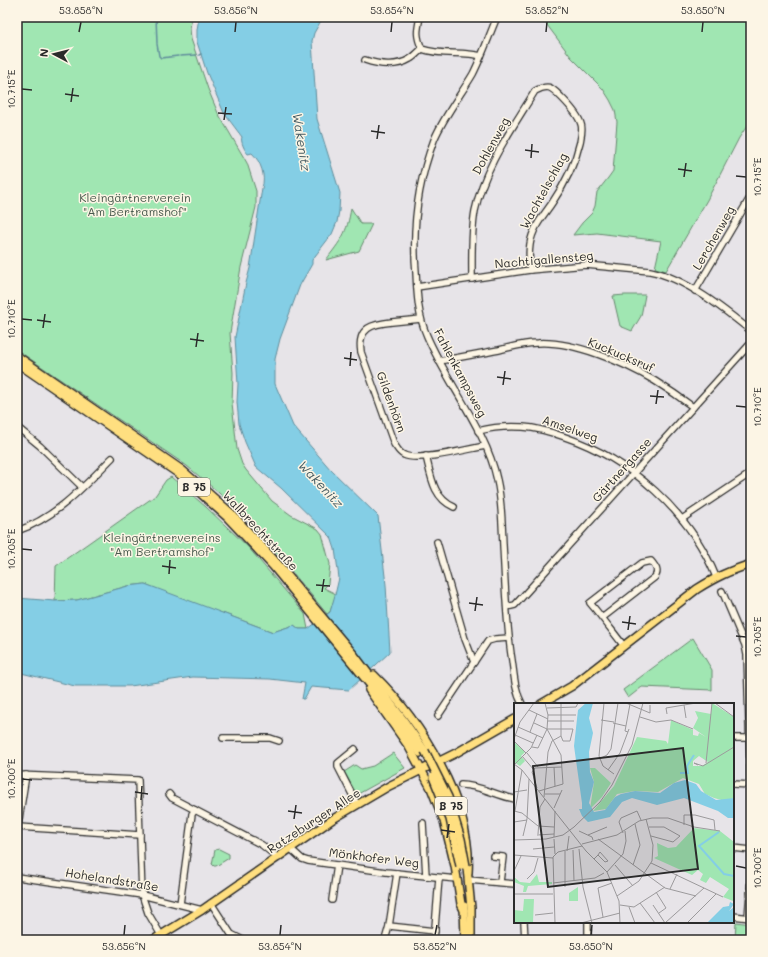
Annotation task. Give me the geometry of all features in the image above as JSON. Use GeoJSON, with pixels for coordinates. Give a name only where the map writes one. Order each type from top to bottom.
{"type":"FeatureCollection","features":[{"type":"Feature","properties":{"kind":"main road","name":"Wallbrechtstraße"},"geometry":{"type":"LineString","coordinates":[[17,356],[182,470],[232,514],[272,557],[295,589],[352,659],[398,720],[420,754]]}},
{"type":"Feature","properties":{"kind":"main road","name":"Wallbrechtstraße"},"geometry":{"type":"LineString","coordinates":[[17,363],[179,474],[228,518],[295,589]]}},
{"type":"Feature","properties":{"kind":"main road"},"geometry":{"type":"LineString","coordinates":[[542,703],[572,686],[697,589],[716,576],[751,564]]}},
{"type":"Feature","properties":{"kind":"main road"},"geometry":{"type":"LineString","coordinates":[[352,659],[390,691],[407,713],[438,761],[453,795],[465,832],[468,876],[463,890]]}},
{"type":"Feature","properties":{"kind":"main road","name":"Ratzeburger Allee"},"geometry":{"type":"LineString","coordinates":[[153,940],[202,910],[357,804],[422,769],[456,753],[514,720]]}},
{"type":"Feature","properties":{"kind":"main road"},"geometry":{"type":"LineString","coordinates":[[420,754],[422,769],[432,788],[444,821],[461,904],[464,910]]}},
{"type":"Feature","properties":{"kind":"main road","name":"B 75"},"geometry":{"type":"LineString","coordinates":[[420,754],[435,780],[450,819],[463,866],[468,876],[471,908],[471,940]]}},
{"type":"Feature","properties":{"kind":"main road","name":"B 75"},"geometry":{"type":"LineString","coordinates":[[463,866],[465,940]]}},
{"type":"Feature","properties":{"kind":"street"},"geometry":{"type":"LineString","coordinates":[[420,17],[417,39],[422,49],[429,52],[472,54],[481,56]]}},
{"type":"Feature","properties":{"kind":"street","name":"Fahlenkampsweg"},"geometry":{"type":"LineString","coordinates":[[498,17],[466,86],[444,119],[434,138],[419,190],[415,249],[417,287],[421,319],[425,332],[439,361],[478,431],[497,480],[501,508],[509,638],[516,689],[522,703]]}},
{"type":"Feature","properties":{"kind":"street"},"geometry":{"type":"LineString","coordinates":[[365,60],[375,64],[400,63],[410,59],[422,49]]}},
{"type":"Feature","properties":{"kind":"street","name":"Dohlenweg"},"geometry":{"type":"LineString","coordinates":[[472,279],[472,239],[475,211],[483,183],[496,155],[535,91],[543,87],[550,87]]}},
{"type":"Feature","properties":{"kind":"street","name":"Wachtelschlag"},"geometry":{"type":"LineString","coordinates":[[530,270],[529,245],[534,230],[559,193],[570,172],[578,153],[581,138],[582,124],[577,115],[550,87]]}},
{"type":"Feature","properties":{"kind":"street","name":"Lerchenweg"},"geometry":{"type":"LineString","coordinates":[[695,291],[751,196]]}},
{"type":"Feature","properties":{"kind":"street","name":"Nachtigallensteg"},"geometry":{"type":"LineString","coordinates":[[417,287],[530,270],[586,265],[650,271],[670,277],[695,291],[727,312],[751,331]]}},
{"type":"Feature","properties":{"kind":"street","name":"Gildenhörn"},"geometry":{"type":"LineString","coordinates":[[421,319],[377,324],[370,327],[362,336],[360,346],[394,444],[398,451],[404,455],[412,457],[485,446]]}},
{"type":"Feature","properties":{"kind":"street","name":"Kuckucksruf"},"geometry":{"type":"LineString","coordinates":[[439,361],[528,343],[550,343],[572,347],[600,355],[638,371],[657,382],[693,407]]}},
{"type":"Feature","properties":{"kind":"street","name":"Gärtnergasse"},"geometry":{"type":"LineString","coordinates":[[506,606],[515,605],[751,343]]}},
{"type":"Feature","properties":{"kind":"street"},"geometry":{"type":"LineString","coordinates":[[17,427],[40,446],[82,487]]}},
{"type":"Feature","properties":{"kind":"street","name":"Amselweg"},"geometry":{"type":"LineString","coordinates":[[478,431],[494,427],[524,427],[548,431],[598,450],[634,474],[661,496],[697,538],[716,576]]}},
{"type":"Feature","properties":{"kind":"street"},"geometry":{"type":"LineString","coordinates":[[426,456],[436,490],[447,504],[454,507]]}},
{"type":"Feature","properties":{"kind":"street"},"geometry":{"type":"LineString","coordinates":[[17,531],[28,527],[63,505],[112,458]]}},
{"type":"Feature","properties":{"kind":"street"},"geometry":{"type":"LineString","coordinates":[[682,519],[751,473]]}},
{"type":"Feature","properties":{"kind":"street"},"geometry":{"type":"LineString","coordinates":[[437,542],[465,639],[474,662]]}},
{"type":"Feature","properties":{"kind":"street"},"geometry":{"type":"LineString","coordinates":[[602,618],[655,578],[657,570],[651,562],[642,563],[590,603],[624,646]]}},
{"type":"Feature","properties":{"kind":"street"},"geometry":{"type":"LineString","coordinates":[[722,591],[748,655],[751,796]]}},
{"type":"Feature","properties":{"kind":"street"},"geometry":{"type":"LineString","coordinates":[[438,716],[488,641],[509,638]]}},
{"type":"Feature","properties":{"kind":"street"},"geometry":{"type":"LineString","coordinates":[[223,738],[270,738],[279,741]]}},
{"type":"Feature","properties":{"kind":"street"},"geometry":{"type":"LineString","coordinates":[[734,738],[750,738]]}},
{"type":"Feature","properties":{"kind":"street"},"geometry":{"type":"LineString","coordinates":[[355,748],[338,764],[338,767],[357,804]]}},
{"type":"Feature","properties":{"kind":"street"},"geometry":{"type":"LineString","coordinates":[[17,775],[138,780],[142,895],[148,913],[161,935]]}},
{"type":"Feature","properties":{"kind":"street"},"geometry":{"type":"LineString","coordinates":[[26,775],[17,829],[140,835]]}},
{"type":"Feature","properties":{"kind":"street"},"geometry":{"type":"LineString","coordinates":[[734,784],[751,785]]}},
{"type":"Feature","properties":{"kind":"street"},"geometry":{"type":"LineString","coordinates":[[461,785],[471,785],[514,800]]}},
{"type":"Feature","properties":{"kind":"street"},"geometry":{"type":"LineString","coordinates":[[169,794],[172,798],[262,845],[278,858]]}},
{"type":"Feature","properties":{"kind":"street"},"geometry":{"type":"LineString","coordinates":[[180,904],[192,814],[195,810]]}},
{"type":"Feature","properties":{"kind":"street"},"geometry":{"type":"LineString","coordinates":[[423,823],[426,876]]}},
{"type":"Feature","properties":{"kind":"street"},"geometry":{"type":"LineString","coordinates":[[734,848],[751,850]]}},
{"type":"Feature","properties":{"kind":"street","name":"Mönkhofer Weg"},"geometry":{"type":"LineString","coordinates":[[291,849],[302,859],[308,861],[397,873],[457,879]]}},
{"type":"Feature","properties":{"kind":"street"},"geometry":{"type":"LineString","coordinates":[[494,856],[503,857],[500,882]]}},
{"type":"Feature","properties":{"kind":"street"},"geometry":{"type":"LineString","coordinates":[[332,900],[338,865]]}},
{"type":"Feature","properties":{"kind":"street"},"geometry":{"type":"LineString","coordinates":[[385,940],[389,926],[397,873]]}},
{"type":"Feature","properties":{"kind":"street"},"geometry":{"type":"LineString","coordinates":[[468,876],[514,884]]}},
{"type":"Feature","properties":{"kind":"street"},"geometry":{"type":"LineString","coordinates":[[734,916],[750,918],[751,876]]}},
{"type":"Feature","properties":{"kind":"street","name":"Hohelandstraße"},"geometry":{"type":"LineString","coordinates":[[17,877],[142,895],[202,910]]}},
{"type":"Feature","properties":{"kind":"street"},"geometry":{"type":"LineString","coordinates":[[434,940],[439,878]]}},
{"type":"Feature","properties":{"kind":"street"},"geometry":{"type":"LineString","coordinates":[[211,903],[231,934],[243,940]]}},
{"type":"Feature","properties":{"kind":"street"},"geometry":{"type":"LineString","coordinates":[[524,923],[525,940]]}},
{"type":"Feature","properties":{"kind":"street"},"geometry":{"type":"LineString","coordinates":[[588,923],[588,940]]}},
{"type":"Feature","properties":{"kind":"street"},"geometry":{"type":"LineString","coordinates":[[389,926],[435,931]]}},
{"type":"Feature","properties":{"kind":"green space","name":"Kleingärtnerverein \"Am Bertramshof\""},"geometry":{"type":"Polygon","coordinates":[[[17,17],[192,17],[190,28],[191,39],[208,89],[218,113],[247,163],[256,191],[256,207],[241,267],[230,333],[233,373],[232,403],[237,449],[242,464],[246,470],[272,501],[291,515],[318,529],[322,534],[330,564],[328,584],[324,588],[336,594],[330,612],[327,614],[259,532],[219,493],[187,466],[17,350],[17,17]]]}},
{"type":"Feature","properties":{"kind":"green space"},"geometry":{"type":"Polygon","coordinates":[[[541,17],[751,17],[751,120],[739,138],[707,200],[666,271],[655,268],[661,241],[597,233],[573,235],[592,213],[595,206],[597,192],[613,171],[617,122],[615,110],[603,89],[571,57],[541,17]]]}},
{"type":"Feature","properties":{"kind":"green space"},"geometry":{"type":"Polygon","coordinates":[[[351,208],[361,224],[372,224],[359,251],[326,260],[343,236],[348,224],[351,208]]]}},
{"type":"Feature","properties":{"kind":"green space"},"geometry":{"type":"Polygon","coordinates":[[[645,295],[641,316],[632,331],[620,326],[613,296],[645,295]]]}},
{"type":"Feature","properties":{"kind":"green space","name":"Kleingärtnervereins \"Am Bertramshof\""},"geometry":{"type":"Polygon","coordinates":[[[171,477],[206,507],[248,547],[305,614],[308,629],[299,629],[294,625],[273,632],[225,614],[200,607],[145,584],[128,586],[77,600],[55,601],[56,566],[155,496],[166,480],[171,477]]]}},
{"type":"Feature","properties":{"kind":"green space"},"geometry":{"type":"Polygon","coordinates":[[[693,638],[712,670],[712,690],[642,687],[628,698],[623,690],[693,638]]]}},
{"type":"Feature","properties":{"kind":"green space"},"geometry":{"type":"Polygon","coordinates":[[[393,753],[405,768],[358,794],[356,793],[344,772],[355,765],[361,769],[373,766],[393,753]]]}},
{"type":"Feature","properties":{"kind":"green space"},"geometry":{"type":"Polygon","coordinates":[[[219,849],[229,854],[229,858],[214,866],[212,864],[215,850],[219,849]]]}},
{"type":"Feature","properties":{"kind":"green space"},"geometry":{"type":"Polygon","coordinates":[[[736,922],[751,924],[749,940],[735,940],[736,922]]]}},
{"type":"Feature","properties":{"kind":"water","name":"Wakenitz"},"geometry":{"type":"Polygon","coordinates":[[[199,17],[323,17],[314,33],[312,41],[317,119],[340,193],[339,211],[337,222],[332,234],[312,260],[312,264],[300,285],[280,339],[275,359],[275,384],[293,426],[331,470],[378,516],[386,585],[390,652],[349,690],[311,687],[304,699],[302,699],[305,683],[270,679],[193,677],[130,686],[75,686],[17,672],[17,598],[55,601],[77,600],[128,586],[145,584],[273,632],[294,625],[299,629],[308,629],[330,612],[335,595],[339,578],[335,549],[331,537],[281,488],[256,467],[239,424],[235,337],[250,268],[263,183],[263,174],[258,161],[252,153],[247,153],[242,143],[242,137],[224,113],[207,73],[197,42],[199,17]]]}},
{"type":"Feature","properties":{"kind":"waterway"},"geometry":{"type":"LineString","coordinates":[[156,17],[157,43]]}},
{"type":"Feature","properties":{"kind":"waterway"},"geometry":{"type":"LineString","coordinates":[[157,44],[159,56],[161,58],[178,56]]}},
{"type":"Feature","properties":{"kind":"waterway"},"geometry":{"type":"LineString","coordinates":[[180,56],[196,55]]}}]}
